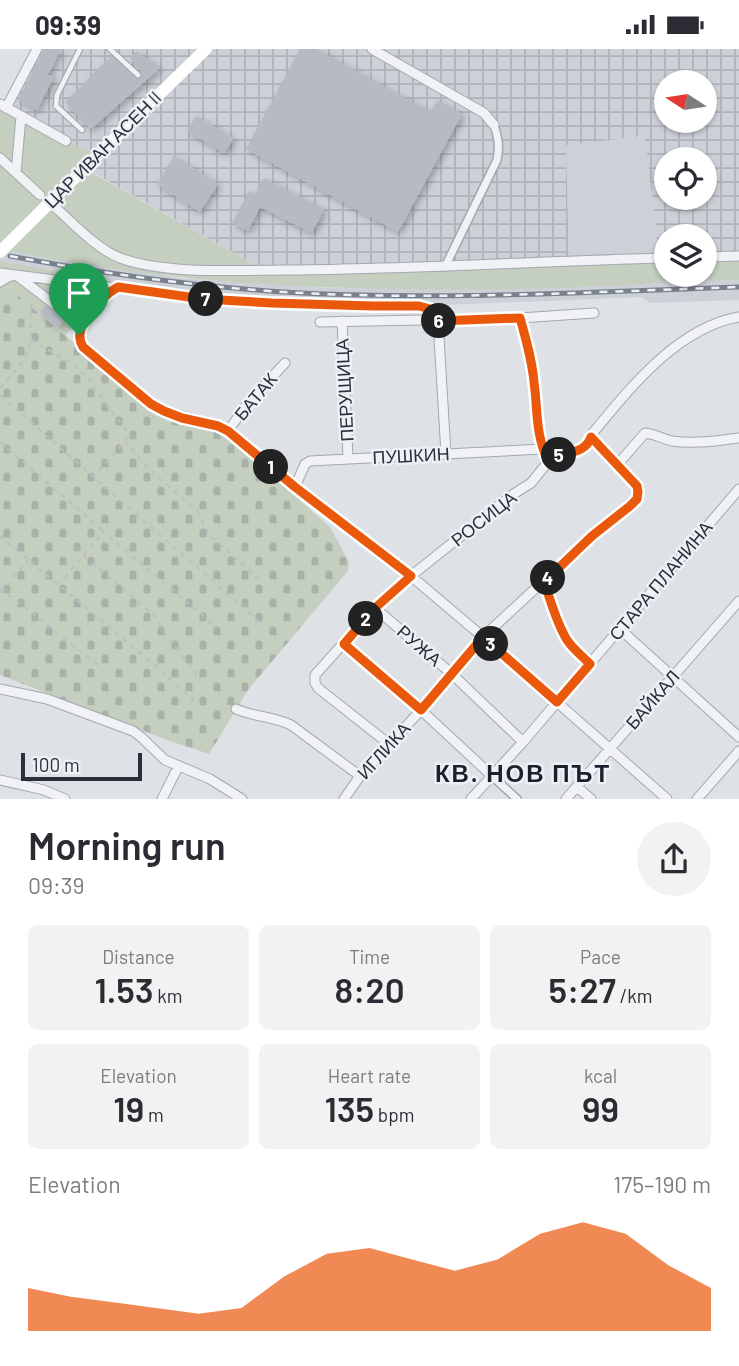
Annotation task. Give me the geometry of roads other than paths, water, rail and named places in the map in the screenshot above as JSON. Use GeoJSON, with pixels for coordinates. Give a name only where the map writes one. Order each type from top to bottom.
{"type":"FeatureCollection","features":[{"type":"Feature","properties":{"kind":"main road","name":"ЦАР ИВАН АСЕН II"},"geometry":{"type":"LineString","coordinates":[[0,252],[206,49]]}},
{"type":"Feature","properties":{"kind":"street"},"geometry":{"type":"LineString","coordinates":[[37,49],[2,105],[66,141]]}},
{"type":"Feature","properties":{"kind":"street"},"geometry":{"type":"LineString","coordinates":[[372,49],[484,113],[494,125],[498,138],[497,160],[445,267]]}},
{"type":"Feature","properties":{"kind":"street"},"geometry":{"type":"LineString","coordinates":[[16,173],[21,116]]}},
{"type":"Feature","properties":{"kind":"street"},"geometry":{"type":"LineString","coordinates":[[0,158],[40,195]]}},
{"type":"Feature","properties":{"kind":"street"},"geometry":{"type":"LineString","coordinates":[[57,209],[108,253],[173,268],[211,270],[445,267],[654,259]]}},
{"type":"Feature","properties":{"kind":"street"},"geometry":{"type":"LineString","coordinates":[[717,257],[739,256]]}},
{"type":"Feature","properties":{"kind":"street"},"geometry":{"type":"LineString","coordinates":[[0,273],[203,299],[419,306],[430,309],[438,321],[446,454]]}},
{"type":"Feature","properties":{"kind":"street"},"geometry":{"type":"LineString","coordinates":[[0,282],[16,275]]}},
{"type":"Feature","properties":{"kind":"street"},"geometry":{"type":"LineString","coordinates":[[16,275],[71,317]]}},
{"type":"Feature","properties":{"kind":"street"},"geometry":{"type":"LineString","coordinates":[[118,287],[106,294],[91,311],[79,335],[83,347],[151,404],[182,418],[228,431],[295,487],[411,576],[667,799]]}},
{"type":"Feature","properties":{"kind":"street"},"geometry":{"type":"LineString","coordinates":[[320,322],[438,321],[594,313]]}},
{"type":"Feature","properties":{"kind":"street","name":"РОСИЦА"},"geometry":{"type":"LineString","coordinates":[[389,744],[318,688],[315,675],[375,608],[411,576],[512,495],[531,483],[548,461],[588,445],[592,434],[634,383],[663,357],[717,323],[739,317]]}},
{"type":"Feature","properties":{"kind":"street"},"geometry":{"type":"LineString","coordinates":[[520,318],[530,354],[538,433],[548,461]]}},
{"type":"Feature","properties":{"kind":"street","name":"ПЕРУЩИЦА"},"geometry":{"type":"LineString","coordinates":[[342,321],[348,459]]}},
{"type":"Feature","properties":{"kind":"street","name":"БАТАК"},"geometry":{"type":"LineString","coordinates":[[228,431],[248,403],[285,363]]}},
{"type":"Feature","properties":{"kind":"street"},"geometry":{"type":"LineString","coordinates":[[591,437],[618,464],[646,433],[669,440],[701,443],[739,438]]}},
{"type":"Feature","properties":{"kind":"street","name":"ПУШКИН"},"geometry":{"type":"LineString","coordinates":[[295,487],[305,464],[310,461],[542,449]]}},
{"type":"Feature","properties":{"kind":"street","name":"ИГЛИКА"},"geometry":{"type":"LineString","coordinates":[[344,799],[360,776],[483,637],[592,536],[637,499],[637,486],[618,464]]}},
{"type":"Feature","properties":{"kind":"street","name":"СТАРА ПЛАНИНА"},"geometry":{"type":"LineString","coordinates":[[471,799],[739,489]]}},
{"type":"Feature","properties":{"kind":"street"},"geometry":{"type":"LineString","coordinates":[[544,582],[567,640],[590,664]]}},
{"type":"Feature","properties":{"kind":"street","name":"БАЙКАЛ"},"geometry":{"type":"LineString","coordinates":[[566,799],[739,601]]}},
{"type":"Feature","properties":{"kind":"street","name":"РУЖА"},"geometry":{"type":"LineString","coordinates":[[375,608],[452,674],[523,742]]}},
{"type":"Feature","properties":{"kind":"street"},"geometry":{"type":"LineString","coordinates":[[731,610],[739,617]]}},
{"type":"Feature","properties":{"kind":"street"},"geometry":{"type":"LineString","coordinates":[[620,629],[739,737]]}},
{"type":"Feature","properties":{"kind":"street"},"geometry":{"type":"LineString","coordinates":[[344,644],[421,710],[517,799]]}},
{"type":"Feature","properties":{"kind":"street"},"geometry":{"type":"LineString","coordinates":[[0,689],[47,699],[125,728],[141,737],[165,760],[211,779],[242,799]]}},
{"type":"Feature","properties":{"kind":"street"},"geometry":{"type":"LineString","coordinates":[[236,709],[282,720],[360,776]]}},
{"type":"Feature","properties":{"kind":"street"},"geometry":{"type":"LineString","coordinates":[[697,799],[739,751]]}},
{"type":"Feature","properties":{"kind":"street"},"geometry":{"type":"LineString","coordinates":[[162,799],[178,767]]}},
{"type":"Feature","properties":{"kind":"street"},"geometry":{"type":"LineString","coordinates":[[0,780],[44,790],[65,799]]}},
{"type":"Feature","properties":{"kind":"street"},"geometry":{"type":"LineString","coordinates":[[577,787],[590,799]]}},
{"type":"Feature","properties":{"kind":"lane"},"geometry":{"type":"LineString","coordinates":[[80,49],[55,102],[82,130]]}},
{"type":"Feature","properties":{"kind":"lane"},"geometry":{"type":"LineString","coordinates":[[110,49],[138,75]]}},
{"type":"Feature","properties":{"kind":"railway"},"geometry":{"type":"LineString","coordinates":[[10,256],[180,282],[340,295],[511,295],[739,287]]}},
{"type":"Feature","properties":{"kind":"district","name":"КВ. НОВ ПЪТ"},"geometry":{"type":"Point","coordinates":[523,774]}}]}
